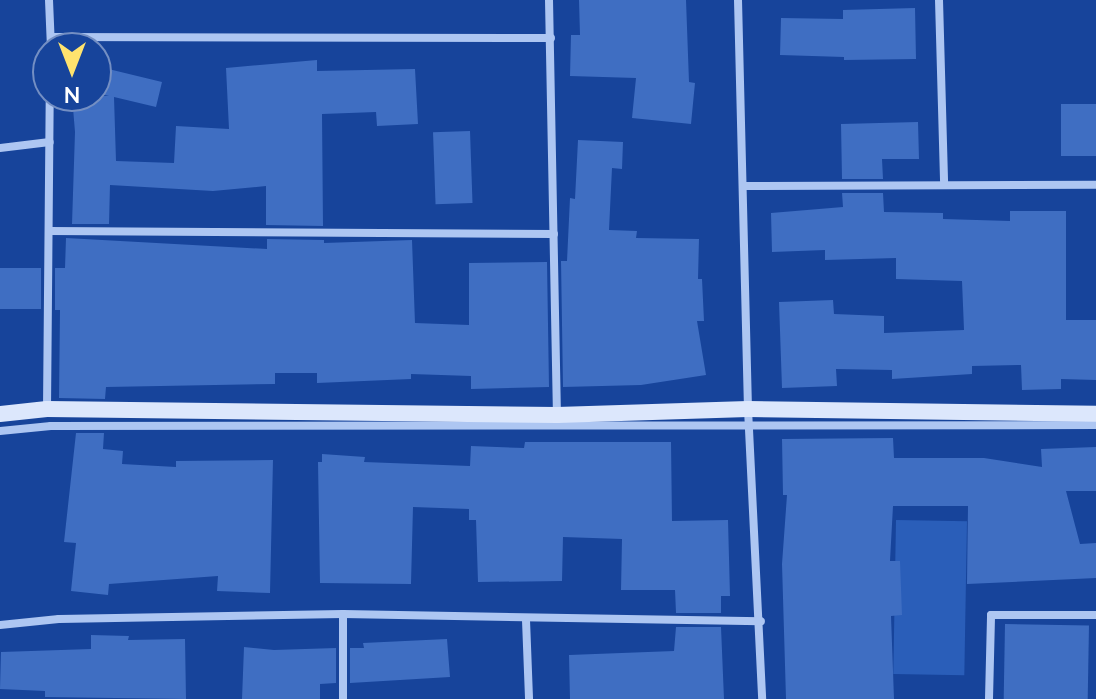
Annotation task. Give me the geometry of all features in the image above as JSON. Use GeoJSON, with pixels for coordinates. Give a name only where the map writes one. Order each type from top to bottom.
{"type":"FeatureCollection","features":[{"type":"Feature","properties":{"kind":"street"},"geometry":{"type":"LineString","coordinates":[[49,0],[51,32]]}},
{"type":"Feature","properties":{"kind":"street"},"geometry":{"type":"LineString","coordinates":[[549,0],[557,415]]}},
{"type":"Feature","properties":{"kind":"street"},"geometry":{"type":"LineString","coordinates":[[738,0],[745,186],[748,417],[761,621],[762,699]]}},
{"type":"Feature","properties":{"kind":"street"},"geometry":{"type":"LineString","coordinates":[[939,0],[944,184]]}},
{"type":"Feature","properties":{"kind":"street"},"geometry":{"type":"LineString","coordinates":[[112,37],[551,38]]}},
{"type":"Feature","properties":{"kind":"street"},"geometry":{"type":"LineString","coordinates":[[47,409],[50,112]]}},
{"type":"Feature","properties":{"kind":"street"},"geometry":{"type":"LineString","coordinates":[[0,148],[50,142]]}},
{"type":"Feature","properties":{"kind":"street"},"geometry":{"type":"LineString","coordinates":[[745,186],[1096,185]]}},
{"type":"Feature","properties":{"kind":"street"},"geometry":{"type":"LineString","coordinates":[[49,231],[554,234]]}},
{"type":"Feature","properties":{"kind":"street"},"geometry":{"type":"LineString","coordinates":[[0,414],[47,409],[748,417],[1096,425]]}},
{"type":"Feature","properties":{"kind":"street"},"geometry":{"type":"LineString","coordinates":[[0,431],[51,426],[1096,414]]}},
{"type":"Feature","properties":{"kind":"street"},"geometry":{"type":"LineString","coordinates":[[0,625],[59,619],[343,614],[526,620],[761,621]]}},
{"type":"Feature","properties":{"kind":"street"},"geometry":{"type":"LineString","coordinates":[[343,614],[343,699]]}},
{"type":"Feature","properties":{"kind":"street"},"geometry":{"type":"LineString","coordinates":[[989,699],[991,615],[1096,615]]}},
{"type":"Feature","properties":{"kind":"street"},"geometry":{"type":"LineString","coordinates":[[526,620],[529,699]]}},
{"type":"Feature","properties":{"kind":"shaded area"},"geometry":{"type":"Polygon","coordinates":[[[896,520],[967,521],[964,675],[893,674],[896,520]]]}},
{"type":"Feature","properties":{"kind":"building"},"geometry":{"type":"Polygon","coordinates":[[[579,0],[686,0],[689,82],[695,83],[691,124],[632,118],[636,78],[570,76],[571,35],[580,35],[579,0]]]}},
{"type":"Feature","properties":{"kind":"building"},"geometry":{"type":"Polygon","coordinates":[[[915,8],[916,59],[844,60],[844,57],[780,55],[781,18],[843,19],[843,10],[915,8]]]}},
{"type":"Feature","properties":{"kind":"building"},"geometry":{"type":"Polygon","coordinates":[[[317,60],[317,71],[415,69],[418,124],[377,126],[376,112],[322,114],[323,226],[266,225],[266,186],[213,191],[110,185],[109,224],[72,224],[73,112],[112,112],[112,70],[162,82],[156,107],[114,97],[116,161],[174,163],[176,126],[229,129],[226,68],[317,60]]]}},
{"type":"Feature","properties":{"kind":"building"},"geometry":{"type":"Polygon","coordinates":[[[1061,104],[1096,104],[1096,156],[1061,156],[1061,104]]]}},
{"type":"Feature","properties":{"kind":"building"},"geometry":{"type":"Polygon","coordinates":[[[918,122],[919,159],[882,159],[883,179],[842,179],[841,124],[918,122]]]}},
{"type":"Feature","properties":{"kind":"building"},"geometry":{"type":"Polygon","coordinates":[[[470,131],[473,203],[436,204],[433,132],[470,131]]]}},
{"type":"Feature","properties":{"kind":"building"},"geometry":{"type":"Polygon","coordinates":[[[578,140],[623,142],[622,169],[612,168],[609,230],[637,231],[636,238],[699,239],[698,279],[702,279],[704,321],[697,321],[706,375],[641,385],[563,387],[561,261],[567,261],[570,198],[575,199],[578,140]]]}},
{"type":"Feature","properties":{"kind":"building"},"geometry":{"type":"Polygon","coordinates":[[[842,193],[883,193],[884,212],[943,213],[943,219],[1010,221],[1010,211],[1066,211],[1066,320],[1096,320],[1096,380],[1061,379],[1061,389],[1022,390],[1021,365],[972,366],[972,374],[892,379],[892,370],[836,369],[837,386],[782,388],[779,302],[833,300],[834,314],[884,316],[884,333],[964,330],[962,281],[896,279],[896,258],[825,260],[825,250],[772,252],[771,213],[843,207],[842,193]]]}},
{"type":"Feature","properties":{"kind":"building"},"geometry":{"type":"Polygon","coordinates":[[[66,238],[267,249],[267,239],[324,240],[324,243],[412,240],[415,323],[469,325],[469,263],[547,262],[549,387],[471,389],[471,376],[411,374],[411,379],[317,383],[317,373],[275,373],[275,384],[106,387],[105,399],[59,398],[60,310],[55,310],[55,268],[65,268],[66,238]]]}},
{"type":"Feature","properties":{"kind":"building"},"geometry":{"type":"Polygon","coordinates":[[[0,268],[41,268],[41,309],[0,309],[0,268]]]}},
{"type":"Feature","properties":{"kind":"building"},"geometry":{"type":"Polygon","coordinates":[[[76,433],[104,433],[103,449],[123,451],[122,464],[176,467],[176,461],[273,460],[270,593],[217,591],[218,576],[109,584],[108,595],[71,591],[76,543],[64,542],[76,433]]]}},
{"type":"Feature","properties":{"kind":"building"},"geometry":{"type":"Polygon","coordinates":[[[893,438],[894,458],[984,458],[1042,467],[1041,449],[1096,447],[1096,491],[1066,491],[1080,544],[1096,543],[1096,578],[967,584],[968,506],[893,506],[890,561],[900,561],[902,615],[891,616],[894,699],[786,699],[782,564],[787,495],[783,495],[782,439],[893,438]]]}},
{"type":"Feature","properties":{"kind":"building"},"geometry":{"type":"Polygon","coordinates":[[[525,442],[671,442],[672,521],[728,520],[730,596],[721,596],[721,613],[676,613],[675,590],[621,590],[622,539],[563,537],[562,581],[478,582],[476,520],[469,520],[469,509],[413,507],[411,584],[320,583],[318,462],[322,462],[322,454],[365,457],[364,462],[470,466],[471,446],[524,448],[525,442]]]}},
{"type":"Feature","properties":{"kind":"building"},"geometry":{"type":"Polygon","coordinates":[[[1005,624],[1089,625],[1088,699],[1004,699],[1005,624]]]}},
{"type":"Feature","properties":{"kind":"building"},"geometry":{"type":"Polygon","coordinates":[[[676,627],[721,627],[724,699],[570,699],[569,655],[674,651],[676,627]]]}},
{"type":"Feature","properties":{"kind":"building"},"geometry":{"type":"Polygon","coordinates":[[[91,635],[129,636],[128,640],[185,639],[186,699],[45,697],[45,691],[0,689],[1,652],[91,649],[91,635]]]}},
{"type":"Feature","properties":{"kind":"building"},"geometry":{"type":"Polygon","coordinates":[[[447,639],[450,677],[350,683],[350,648],[364,648],[363,643],[447,639]]]}},
{"type":"Feature","properties":{"kind":"building"},"geometry":{"type":"Polygon","coordinates":[[[244,647],[274,650],[336,648],[336,683],[320,684],[320,699],[242,699],[244,647]]]}}]}
